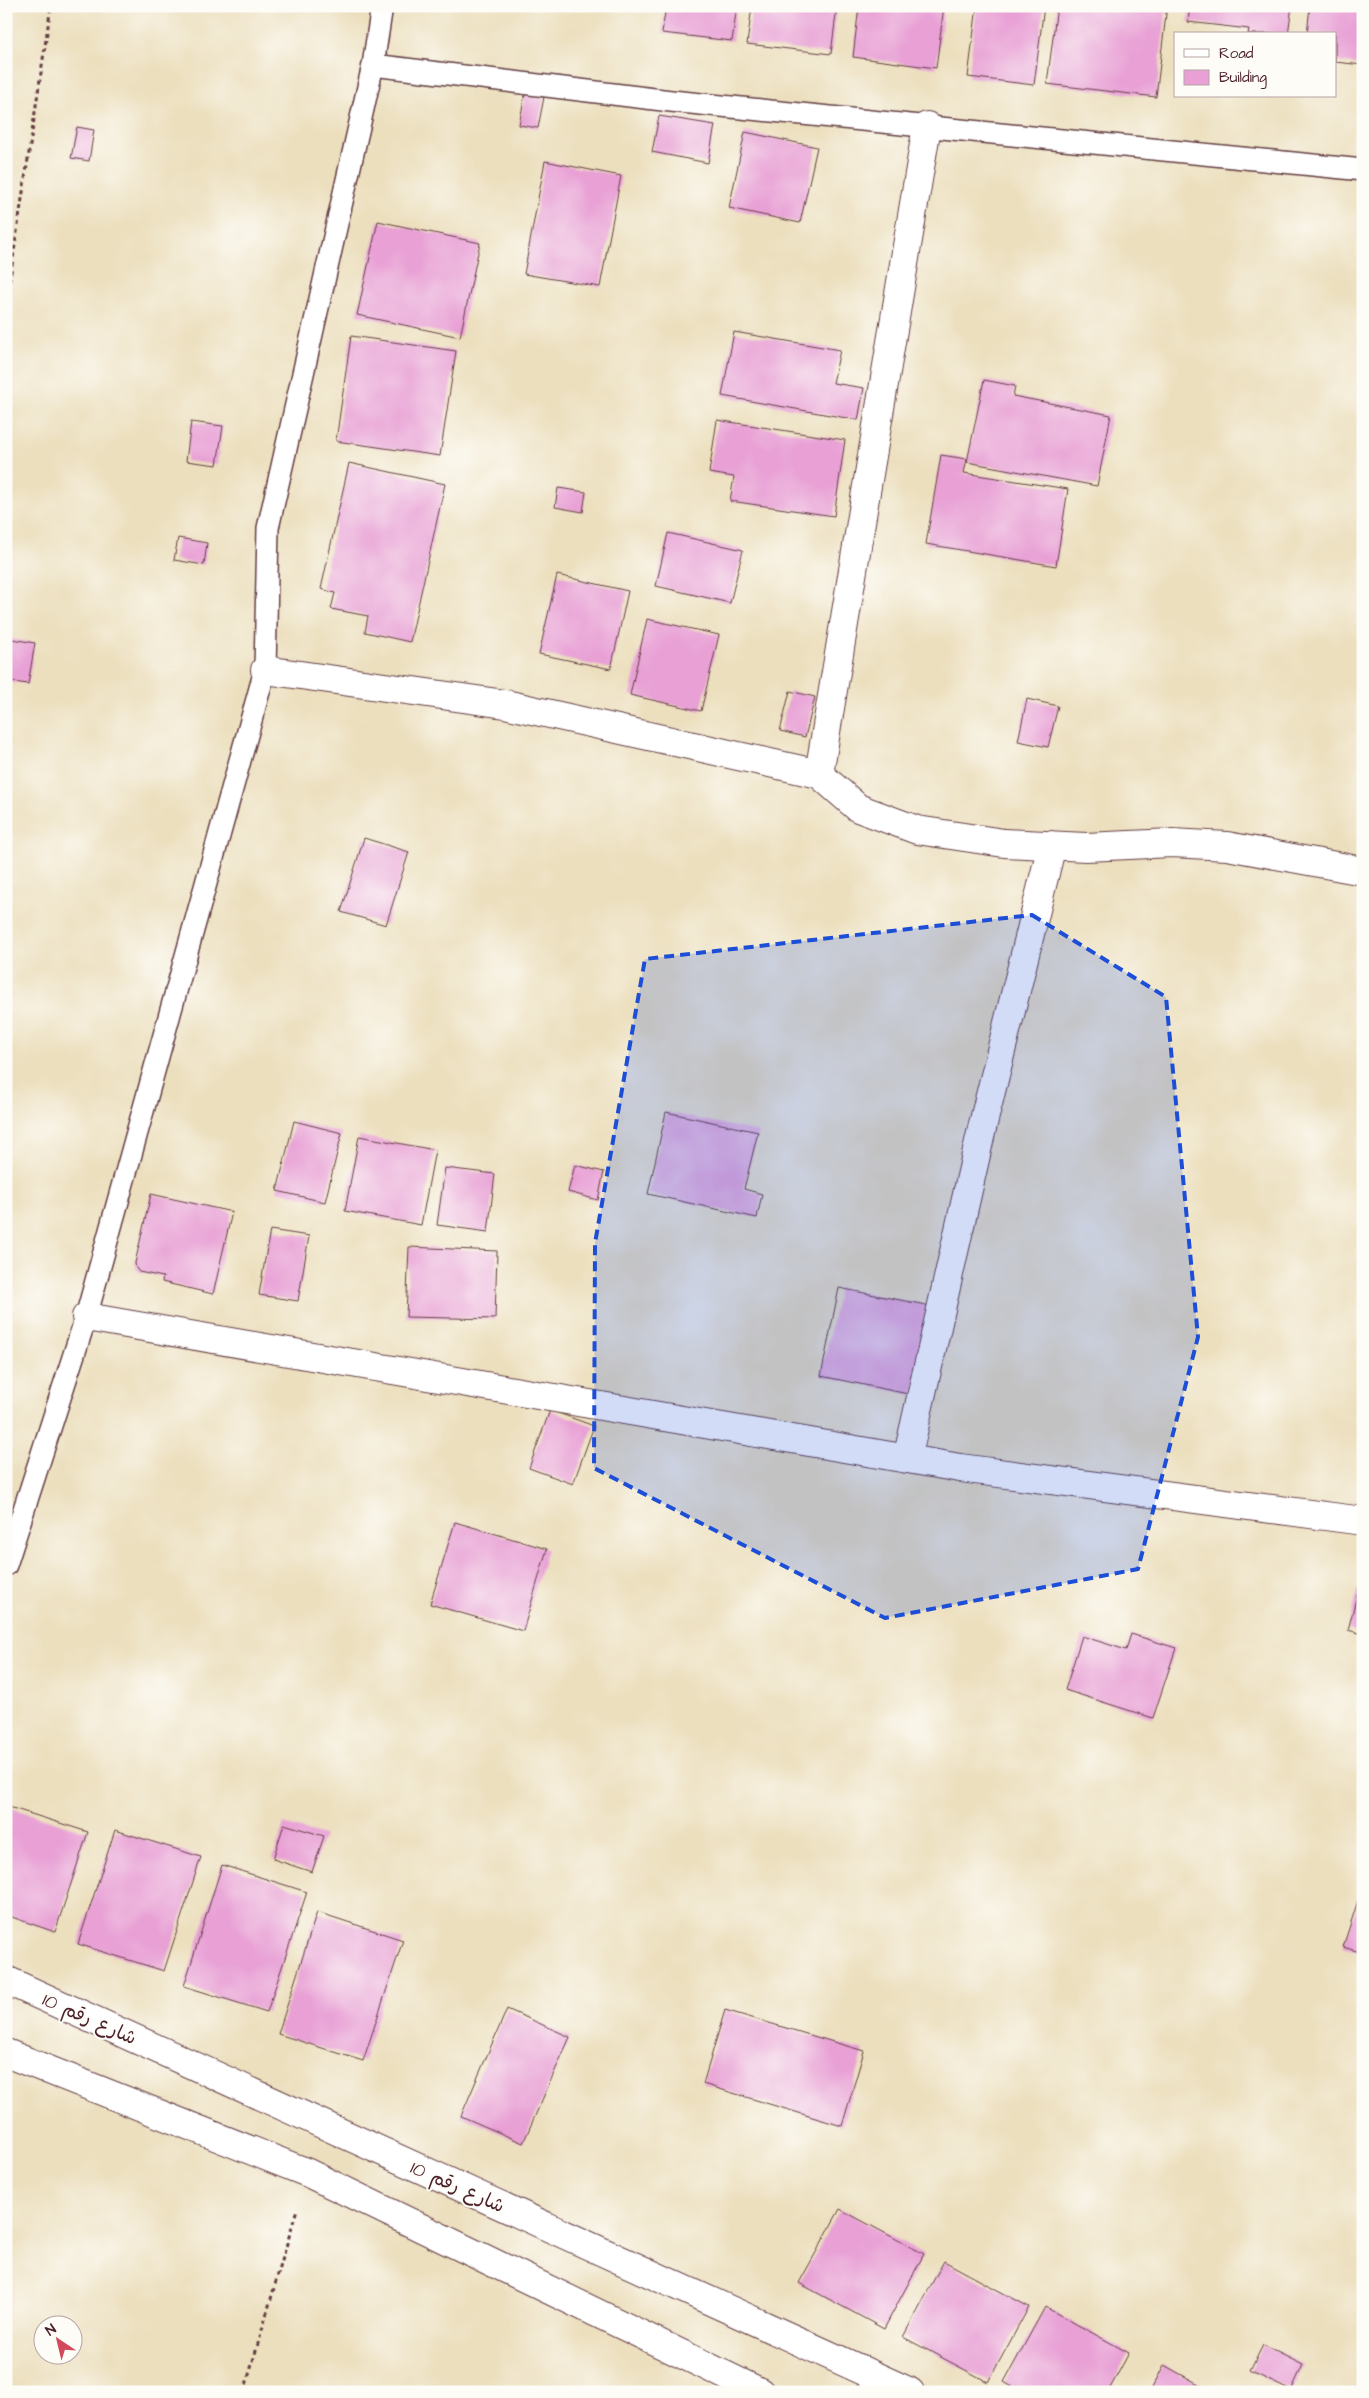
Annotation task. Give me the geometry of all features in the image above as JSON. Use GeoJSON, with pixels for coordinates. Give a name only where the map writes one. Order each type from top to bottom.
{"type":"FeatureCollection","features":[{"type":"Feature","properties":{"kind":"street"},"geometry":{"type":"LineString","coordinates":[[819,774],[928,126]]}},
{"type":"Feature","properties":{"kind":"street"},"geometry":{"type":"LineString","coordinates":[[264,670],[505,704],[819,774],[858,808],[916,830],[1004,843],[1086,847],[1172,843],[1227,846],[1363,871]]}},
{"type":"Feature","properties":{"kind":"street"},"geometry":{"type":"LineString","coordinates":[[907,1459],[980,1134],[1052,845]]}},
{"type":"Feature","properties":{"kind":"street"},"geometry":{"type":"LineString","coordinates":[[86,1317],[969,1470],[1363,1521]]}},
{"type":"Feature","properties":{"kind":"street","name":"شارع رقم 10"},"geometry":{"type":"LineString","coordinates":[[6,1980],[910,2392]]}},
{"type":"Feature","properties":{"kind":"street"},"geometry":{"type":"LineString","coordinates":[[6,2053],[308,2173],[760,2392]]}},
{"type":"Feature","properties":{"kind":"lane"},"geometry":{"type":"LineString","coordinates":[[6,1565],[86,1317],[264,670],[268,528],[373,65],[382,6]]}},
{"type":"Feature","properties":{"kind":"lane"},"geometry":{"type":"LineString","coordinates":[[373,65],[671,102],[1363,170]]}},
{"type":"Feature","properties":{"kind":"path"},"geometry":{"type":"LineString","coordinates":[[6,305],[51,6]]}},
{"type":"Feature","properties":{"kind":"path"},"geometry":{"type":"LineString","coordinates":[[244,2392],[308,2173]]}},
{"type":"Feature","properties":{"kind":"highlighted area"},"geometry":{"type":"Polygon","coordinates":[[[1032,915],[1166,997],[1198,1337],[1138,1569],[885,1618],[594,1468],[595,1243],[645,959],[1032,915]]]}},
{"type":"Feature","properties":{"kind":"building"},"geometry":{"type":"Polygon","coordinates":[[[666,6],[737,6],[732,41],[662,33],[666,6]]]}},
{"type":"Feature","properties":{"kind":"building"},"geometry":{"type":"Polygon","coordinates":[[[752,6],[837,6],[831,54],[747,44],[752,6]]]}},
{"type":"Feature","properties":{"kind":"building"},"geometry":{"type":"Polygon","coordinates":[[[859,6],[944,6],[936,68],[853,57],[859,6]]]}},
{"type":"Feature","properties":{"kind":"building"},"geometry":{"type":"Polygon","coordinates":[[[977,6],[1044,6],[1034,85],[968,77],[977,6]]]}},
{"type":"Feature","properties":{"kind":"building"},"geometry":{"type":"Polygon","coordinates":[[[1057,6],[1167,6],[1156,97],[1047,84],[1057,6]]]}},
{"type":"Feature","properties":{"kind":"building"},"geometry":{"type":"Polygon","coordinates":[[[1190,6],[1292,6],[1288,32],[1248,32],[1249,29],[1188,22],[1190,6]]]}},
{"type":"Feature","properties":{"kind":"building"},"geometry":{"type":"Polygon","coordinates":[[[1310,6],[1363,6],[1363,65],[1336,62],[1336,32],[1307,32],[1310,6]]]}},
{"type":"Feature","properties":{"kind":"building"},"geometry":{"type":"Polygon","coordinates":[[[525,94],[544,97],[538,128],[519,125],[525,94]]]}},
{"type":"Feature","properties":{"kind":"building"},"geometry":{"type":"Polygon","coordinates":[[[659,116],[715,125],[708,163],[652,152],[659,116]]]}},
{"type":"Feature","properties":{"kind":"building"},"geometry":{"type":"Polygon","coordinates":[[[77,127],[94,130],[89,161],[71,158],[77,127]]]}},
{"type":"Feature","properties":{"kind":"building"},"geometry":{"type":"Polygon","coordinates":[[[745,132],[817,147],[800,223],[729,208],[745,132]]]}},
{"type":"Feature","properties":{"kind":"building"},"geometry":{"type":"Polygon","coordinates":[[[545,161],[621,176],[600,287],[524,274],[545,161]]]}},
{"type":"Feature","properties":{"kind":"building"},"geometry":{"type":"Polygon","coordinates":[[[378,221],[480,243],[460,337],[357,315],[378,221]]]}},
{"type":"Feature","properties":{"kind":"building"},"geometry":{"type":"Polygon","coordinates":[[[734,332],[840,350],[833,383],[864,388],[858,420],[722,396],[734,332]]]}},
{"type":"Feature","properties":{"kind":"building"},"geometry":{"type":"Polygon","coordinates":[[[351,336],[456,351],[440,456],[336,441],[351,336]]]}},
{"type":"Feature","properties":{"kind":"building"},"geometry":{"type":"Polygon","coordinates":[[[984,380],[1015,386],[1013,396],[1111,415],[1097,486],[967,462],[984,380]]]}},
{"type":"Feature","properties":{"kind":"building"},"geometry":{"type":"Polygon","coordinates":[[[717,420],[845,440],[834,516],[730,501],[734,477],[709,473],[717,420]]]}},
{"type":"Feature","properties":{"kind":"building"},"geometry":{"type":"Polygon","coordinates":[[[191,422],[223,426],[217,465],[186,461],[191,422]]]}},
{"type":"Feature","properties":{"kind":"building"},"geometry":{"type":"Polygon","coordinates":[[[941,455],[967,459],[964,473],[1068,489],[1056,566],[926,544],[941,455]]]}},
{"type":"Feature","properties":{"kind":"building"},"geometry":{"type":"Polygon","coordinates":[[[349,463],[445,484],[410,642],[365,632],[368,616],[331,609],[335,593],[321,589],[349,463]]]}},
{"type":"Feature","properties":{"kind":"building"},"geometry":{"type":"Polygon","coordinates":[[[558,488],[586,492],[583,512],[555,507],[558,488]]]}},
{"type":"Feature","properties":{"kind":"building"},"geometry":{"type":"Polygon","coordinates":[[[668,533],[743,550],[730,603],[656,586],[668,533]]]}},
{"type":"Feature","properties":{"kind":"building"},"geometry":{"type":"Polygon","coordinates":[[[178,538],[207,543],[204,565],[174,560],[178,538]]]}},
{"type":"Feature","properties":{"kind":"building"},"geometry":{"type":"Polygon","coordinates":[[[557,575],[628,591],[611,669],[539,654],[557,575]]]}},
{"type":"Feature","properties":{"kind":"building"},"geometry":{"type":"Polygon","coordinates":[[[647,619],[719,635],[701,711],[630,695],[647,619]]]}},
{"type":"Feature","properties":{"kind":"building"},"geometry":{"type":"Polygon","coordinates":[[[6,638],[35,643],[28,684],[6,681],[6,638]]]}},
{"type":"Feature","properties":{"kind":"building"},"geometry":{"type":"Polygon","coordinates":[[[790,691],[815,697],[805,737],[780,731],[790,691]]]}},
{"type":"Feature","properties":{"kind":"building"},"geometry":{"type":"Polygon","coordinates":[[[1027,699],[1058,706],[1048,747],[1018,741],[1027,699]]]}},
{"type":"Feature","properties":{"kind":"building"},"geometry":{"type":"Polygon","coordinates":[[[364,838],[409,852],[386,925],[341,912],[364,838]]]}},
{"type":"Feature","properties":{"kind":"building"},"geometry":{"type":"Polygon","coordinates":[[[666,1112],[758,1132],[744,1189],[762,1194],[757,1218],[648,1194],[666,1112]]]}},
{"type":"Feature","properties":{"kind":"building"},"geometry":{"type":"Polygon","coordinates":[[[294,1121],[342,1133],[325,1202],[277,1191],[294,1121]]]}},
{"type":"Feature","properties":{"kind":"building"},"geometry":{"type":"Polygon","coordinates":[[[359,1136],[435,1150],[421,1225],[345,1211],[359,1136]]]}},
{"type":"Feature","properties":{"kind":"building"},"geometry":{"type":"Polygon","coordinates":[[[575,1165],[604,1172],[598,1200],[568,1192],[575,1165]]]}},
{"type":"Feature","properties":{"kind":"building"},"geometry":{"type":"Polygon","coordinates":[[[445,1168],[495,1174],[488,1232],[437,1225],[445,1168]]]}},
{"type":"Feature","properties":{"kind":"building"},"geometry":{"type":"Polygon","coordinates":[[[151,1194],[232,1212],[213,1294],[162,1282],[163,1277],[139,1272],[136,1268],[135,1263],[151,1194]]]}},
{"type":"Feature","properties":{"kind":"building"},"geometry":{"type":"Polygon","coordinates":[[[270,1230],[309,1236],[298,1301],[259,1295],[270,1230]]]}},
{"type":"Feature","properties":{"kind":"building"},"geometry":{"type":"Polygon","coordinates":[[[409,1247],[497,1251],[495,1319],[406,1317],[409,1247]]]}},
{"type":"Feature","properties":{"kind":"building"},"geometry":{"type":"Polygon","coordinates":[[[839,1288],[931,1306],[913,1395],[821,1376],[839,1288]]]}},
{"type":"Feature","properties":{"kind":"building"},"geometry":{"type":"Polygon","coordinates":[[[550,1410],[594,1426],[573,1484],[529,1468],[550,1410]]]}},
{"type":"Feature","properties":{"kind":"building"},"geometry":{"type":"Polygon","coordinates":[[[455,1522],[547,1549],[523,1631],[430,1604],[455,1522]]]}},
{"type":"Feature","properties":{"kind":"building"},"geometry":{"type":"Polygon","coordinates":[[[1363,1576],[1363,1634],[1348,1630],[1363,1576]]]}},
{"type":"Feature","properties":{"kind":"building"},"geometry":{"type":"Polygon","coordinates":[[[1131,1634],[1176,1648],[1153,1718],[1065,1690],[1082,1636],[1126,1650],[1131,1634]]]}},
{"type":"Feature","properties":{"kind":"building"},"geometry":{"type":"Polygon","coordinates":[[[6,1806],[88,1832],[55,1932],[6,1915],[6,1806]]]}},
{"type":"Feature","properties":{"kind":"building"},"geometry":{"type":"Polygon","coordinates":[[[284,1824],[324,1836],[312,1872],[273,1859],[284,1824]]]}},
{"type":"Feature","properties":{"kind":"building"},"geometry":{"type":"Polygon","coordinates":[[[115,1830],[201,1857],[164,1971],[78,1944],[115,1830]]]}},
{"type":"Feature","properties":{"kind":"building"},"geometry":{"type":"Polygon","coordinates":[[[222,1865],[307,1892],[267,2012],[184,1986],[222,1865]]]}},
{"type":"Feature","properties":{"kind":"building"},"geometry":{"type":"Polygon","coordinates":[[[1363,1888],[1363,1953],[1343,1947],[1363,1888]]]}},
{"type":"Feature","properties":{"kind":"building"},"geometry":{"type":"Polygon","coordinates":[[[317,1912],[403,1940],[363,2061],[278,2034],[317,1912]]]}},
{"type":"Feature","properties":{"kind":"building"},"geometry":{"type":"Polygon","coordinates":[[[507,2009],[570,2037],[523,2143],[461,2116],[507,2009]]]}},
{"type":"Feature","properties":{"kind":"building"},"geometry":{"type":"Polygon","coordinates":[[[725,2010],[864,2051],[842,2126],[703,2084],[725,2010]]]}},
{"type":"Feature","properties":{"kind":"building"},"geometry":{"type":"Polygon","coordinates":[[[840,2209],[924,2254],[884,2329],[799,2283],[840,2209]]]}},
{"type":"Feature","properties":{"kind":"building"},"geometry":{"type":"Polygon","coordinates":[[[944,2261],[1029,2307],[988,2382],[903,2337],[944,2261]]]}},
{"type":"Feature","properties":{"kind":"building"},"geometry":{"type":"Polygon","coordinates":[[[1045,2307],[1129,2353],[1108,2392],[1021,2392],[1004,2382],[1045,2307]]]}},
{"type":"Feature","properties":{"kind":"building"},"geometry":{"type":"Polygon","coordinates":[[[1263,2345],[1303,2365],[1291,2391],[1250,2371],[1263,2345]]]}},
{"type":"Feature","properties":{"kind":"building"},"geometry":{"type":"Polygon","coordinates":[[[1164,2365],[1213,2392],[1150,2392],[1164,2365]]]}}]}
